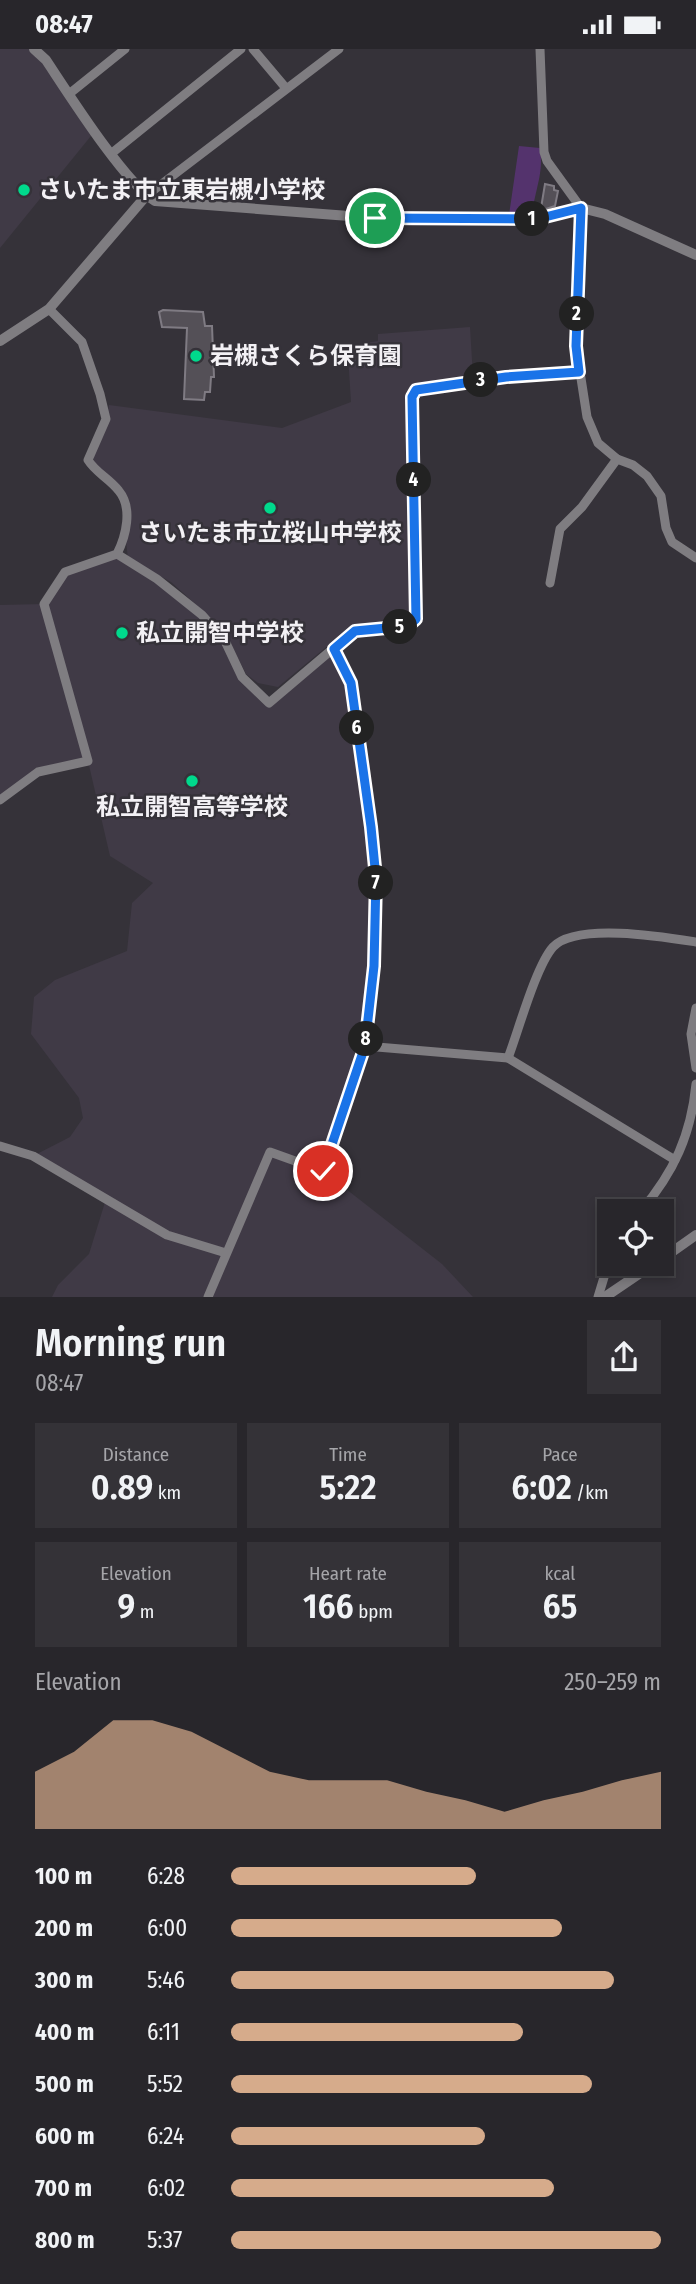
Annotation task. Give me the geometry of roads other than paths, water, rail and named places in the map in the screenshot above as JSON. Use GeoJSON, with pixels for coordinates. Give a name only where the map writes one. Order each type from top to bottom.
{"type":"FeatureCollection","features":[{"type":"Feature","properties":{"kind":"street"},"geometry":{"type":"LineString","coordinates":[[34,49],[46,60],[69,95],[146,196],[155,201],[375,218],[537,219],[581,208],[605,214],[696,255]]}},
{"type":"Feature","properties":{"kind":"street"},"geometry":{"type":"LineString","coordinates":[[69,95],[125,49]]}},
{"type":"Feature","properties":{"kind":"street"},"geometry":{"type":"LineString","coordinates":[[112,153],[241,49]]}},
{"type":"Feature","properties":{"kind":"street"},"geometry":{"type":"LineString","coordinates":[[253,49],[285,87]]}},
{"type":"Feature","properties":{"kind":"street"},"geometry":{"type":"LineString","coordinates":[[0,341],[49,309],[146,196],[285,87],[339,49]]}},
{"type":"Feature","properties":{"kind":"street"},"geometry":{"type":"LineString","coordinates":[[540,49],[544,152],[547,161],[581,208],[576,346],[587,417],[598,443],[617,459],[632,465],[647,476],[661,496],[666,528],[672,542],[696,558]]}},
{"type":"Feature","properties":{"kind":"street"},"geometry":{"type":"LineString","coordinates":[[0,800],[38,772],[88,761],[44,604],[65,572],[117,554],[124,540],[127,505],[120,492],[96,472],[88,460],[106,419],[100,394],[82,342],[49,309]]}},
{"type":"Feature","properties":{"kind":"street"},"geometry":{"type":"LineString","coordinates":[[117,554],[157,579],[202,615],[225,641],[242,677],[269,703],[355,631],[408,626],[416,619],[412,397],[416,390],[506,377],[579,372]]}},
{"type":"Feature","properties":{"kind":"street"},"geometry":{"type":"LineString","coordinates":[[550,583],[560,529],[582,507],[617,459]]}},
{"type":"Feature","properties":{"kind":"street"},"geometry":{"type":"LineString","coordinates":[[208,1297],[270,1152],[323,1171],[365,1046],[374,966],[376,878],[351,683],[334,649]]}},
{"type":"Feature","properties":{"kind":"street"},"geometry":{"type":"LineString","coordinates":[[509,1058],[542,968],[553,947],[567,939],[626,932],[696,942]]}},
{"type":"Feature","properties":{"kind":"street"},"geometry":{"type":"LineString","coordinates":[[696,1008],[691,1034],[696,1068]]}},
{"type":"Feature","properties":{"kind":"street"},"geometry":{"type":"LineString","coordinates":[[365,1046],[509,1058],[675,1160]]}},
{"type":"Feature","properties":{"kind":"street"},"geometry":{"type":"LineString","coordinates":[[651,1199],[661,1187],[694,1122],[696,1084]]}},
{"type":"Feature","properties":{"kind":"street"},"geometry":{"type":"LineString","coordinates":[[0,1146],[33,1156],[167,1235],[226,1253]]}},
{"type":"Feature","properties":{"kind":"street"},"geometry":{"type":"LineString","coordinates":[[674,1251],[696,1235]]}},
{"type":"Feature","properties":{"kind":"street"},"geometry":{"type":"LineString","coordinates":[[598,1297],[604,1276]]}},
{"type":"Feature","properties":{"kind":"street"},"geometry":{"type":"LineString","coordinates":[[605,1297],[636,1276]]}},
{"type":"Feature","properties":{"kind":"place","name":"さいたま市立東岩槻小学校"},"geometry":{"type":"Point","coordinates":[24,190]}},
{"type":"Feature","properties":{"kind":"place","name":"岩槻さくら保育園"},"geometry":{"type":"Point","coordinates":[196,356]}},
{"type":"Feature","properties":{"kind":"place","name":"さいたま市立桜山中学校"},"geometry":{"type":"Point","coordinates":[270,508]}},
{"type":"Feature","properties":{"kind":"place","name":"私立開智中学校"},"geometry":{"type":"Point","coordinates":[122,633]}},
{"type":"Feature","properties":{"kind":"place","name":"私立開智高等学校"},"geometry":{"type":"Point","coordinates":[192,781]}}]}
